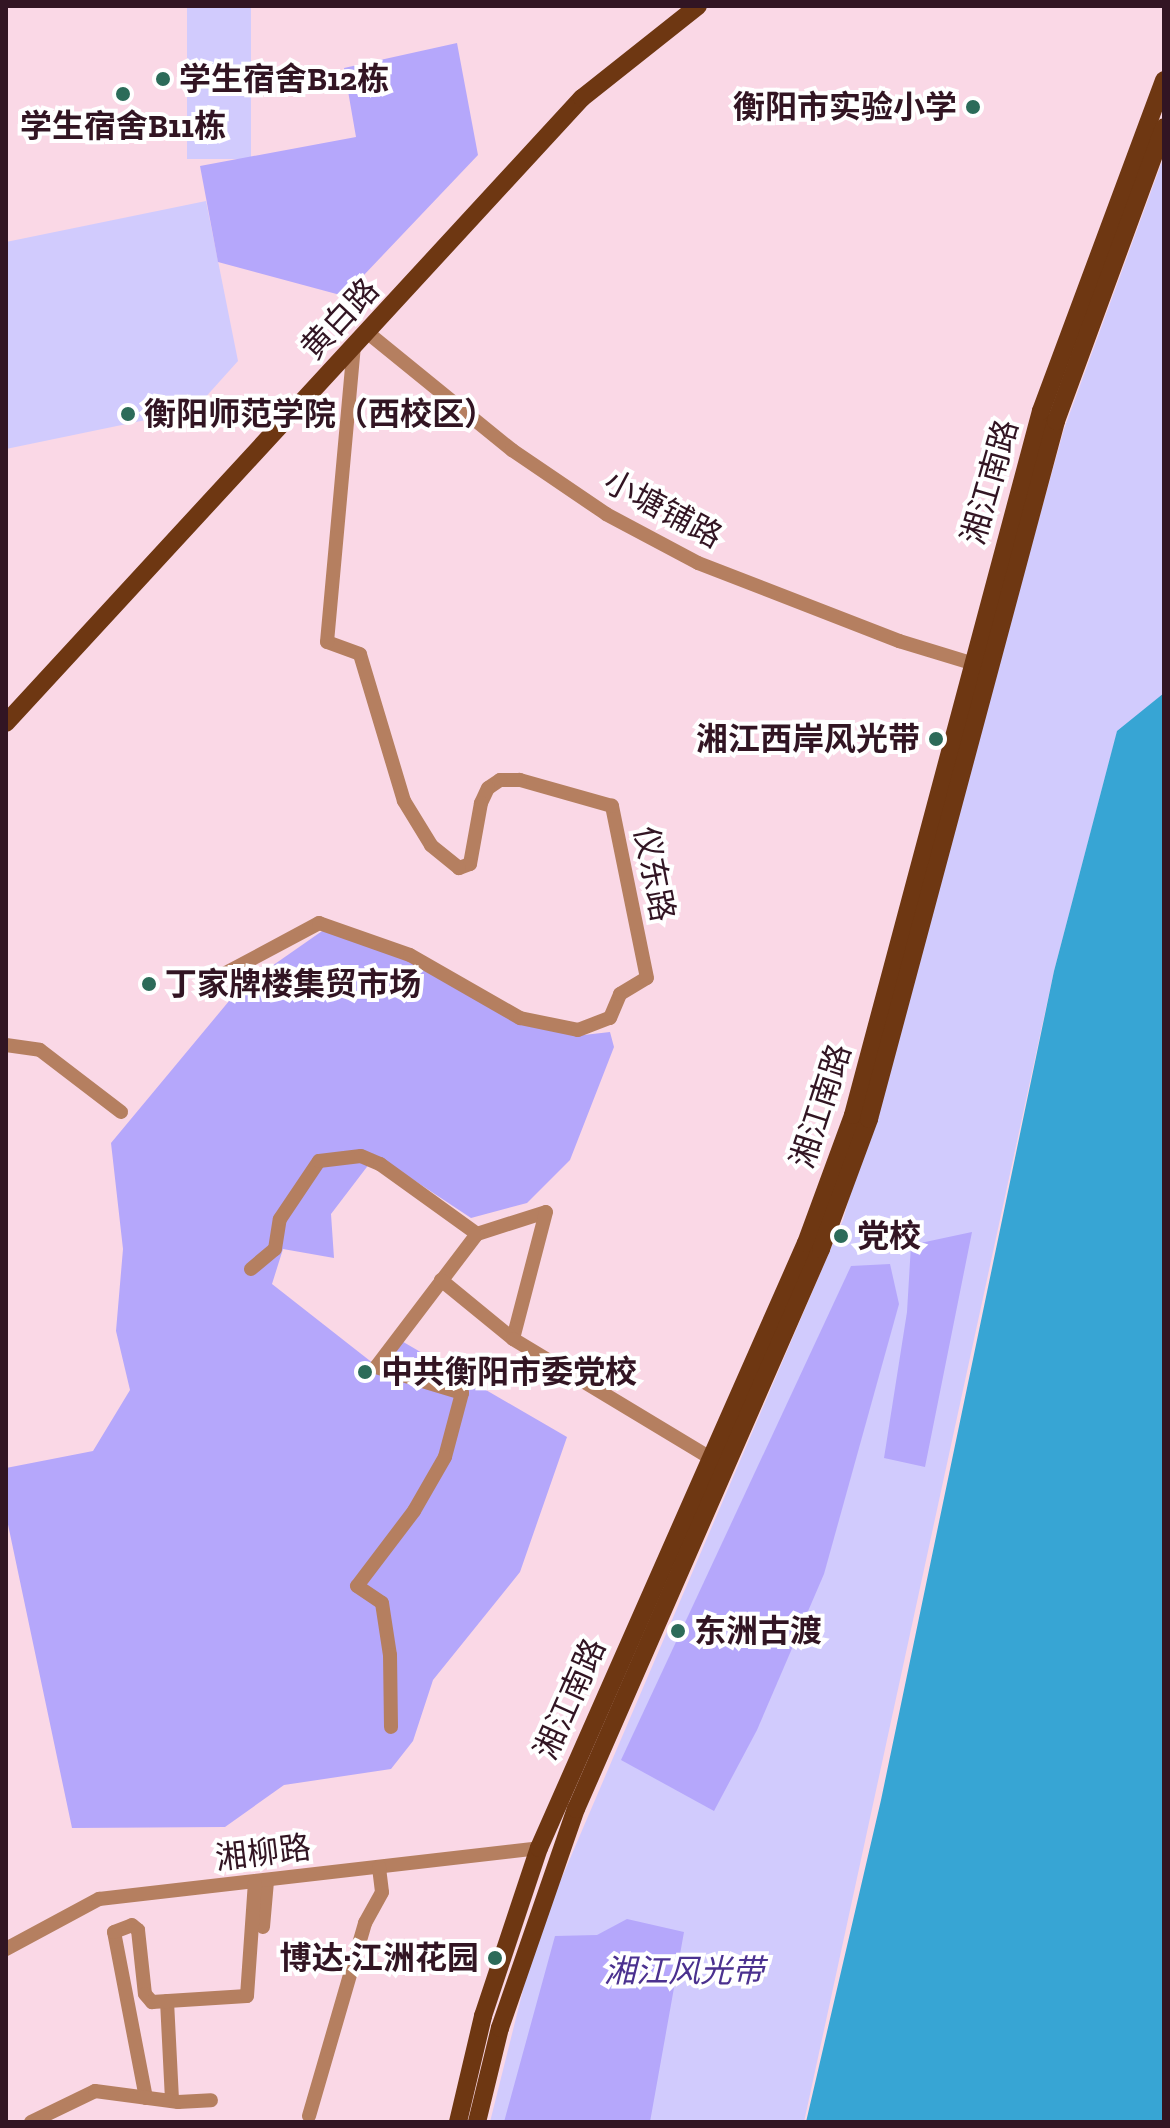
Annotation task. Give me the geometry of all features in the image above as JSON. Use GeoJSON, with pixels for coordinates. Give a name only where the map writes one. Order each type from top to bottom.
{"type":"FeatureCollection","features":[{"type":"Feature","properties":{"kind":"main road","name":"黄白路"},"geometry":{"type":"LineString","coordinates":[[6,723],[582,98],[698,6]]}},
{"type":"Feature","properties":{"kind":"main road","name":"湘江南路"},"geometry":{"type":"LineString","coordinates":[[458,2122],[483,2016],[539,1848],[806,1243],[853,1115],[971,663],[1041,411],[1164,80]]}},
{"type":"Feature","properties":{"kind":"main road","name":"湘江南路"},"geometry":{"type":"LineString","coordinates":[[477,2122],[500,2028],[576,1809],[821,1249],[869,1119],[1056,421],[1164,127]]}},
{"type":"Feature","properties":{"kind":"street","name":"小塘铺路"},"geometry":{"type":"LineString","coordinates":[[368,333],[512,450],[606,514],[698,563],[899,641],[971,663]]}},
{"type":"Feature","properties":{"kind":"street","name":"仪东路"},"geometry":{"type":"LineString","coordinates":[[224,974],[319,923],[410,955],[520,1018],[578,1030],[610,1018],[620,994],[647,978],[612,806],[520,780],[500,780],[488,788],[481,803],[470,864],[459,868],[431,845],[404,801],[360,654],[327,642],[354,348]]}},
{"type":"Feature","properties":{"kind":"street"},"geometry":{"type":"LineString","coordinates":[[6,1045],[40,1050],[121,1112]]}},
{"type":"Feature","properties":{"kind":"street"},"geometry":{"type":"LineString","coordinates":[[251,1269],[275,1249],[280,1219],[319,1161],[361,1156],[380,1164],[477,1234]]}},
{"type":"Feature","properties":{"kind":"street"},"geometry":{"type":"LineString","coordinates":[[391,1727],[390,1655],[382,1603],[357,1586],[414,1511],[445,1457],[462,1393],[376,1367],[477,1234],[546,1212],[513,1339]]}},
{"type":"Feature","properties":{"kind":"street"},"geometry":{"type":"LineString","coordinates":[[441,1280],[513,1339],[712,1459]]}},
{"type":"Feature","properties":{"kind":"street","name":"湘柳路"},"geometry":{"type":"LineString","coordinates":[[6,1949],[99,1899],[539,1848]]}},
{"type":"Feature","properties":{"kind":"street"},"geometry":{"type":"LineString","coordinates":[[309,2116],[365,1923],[382,1892],[379,1867]]}},
{"type":"Feature","properties":{"kind":"street"},"geometry":{"type":"LineString","coordinates":[[146,2098],[116,1928],[136,1926],[145,1994],[152,2002],[247,1996],[260,1917],[261,1882]]}},
{"type":"Feature","properties":{"kind":"street"},"geometry":{"type":"LineString","coordinates":[[167,2001],[172,2101]]}},
{"type":"Feature","properties":{"kind":"street"},"geometry":{"type":"LineString","coordinates":[[31,2122],[95,2091],[172,2101],[211,2100]]}},
{"type":"Feature","properties":{"kind":"green space"},"geometry":{"type":"Polygon","coordinates":[[[187,6],[251,6],[251,159],[187,159],[187,6]]]}},
{"type":"Feature","properties":{"kind":"green space","name":"湘江风光带"},"geometry":{"type":"Polygon","coordinates":[[[1164,156],[1164,693],[1117,732],[1054,971],[804,2122],[490,2122],[536,1938],[843,1220],[1064,429],[1164,156]]]}},
{"type":"Feature","properties":{"kind":"green space"},"geometry":{"type":"Polygon","coordinates":[[[206,201],[238,361],[194,410],[6,449],[6,242],[206,201]]]}},
{"type":"Feature","properties":{"kind":"shaded area"},"geometry":{"type":"Polygon","coordinates":[[[457,43],[478,155],[344,296],[218,262],[200,166],[356,137],[344,68],[457,43]]]}},
{"type":"Feature","properties":{"kind":"shaded area","name":"中共衡阳市委党校"},"geometry":{"type":"Polygon","coordinates":[[[325,929],[412,961],[575,1036],[610,1032],[614,1047],[570,1160],[527,1203],[471,1218],[376,1155],[331,1214],[334,1258],[283,1249],[272,1284],[374,1364],[393,1336],[567,1437],[520,1572],[433,1680],[413,1741],[391,1769],[284,1785],[225,1827],[72,1828],[6,1515],[6,1468],[93,1451],[130,1390],[116,1331],[123,1249],[111,1143],[239,989],[325,929]]]}},
{"type":"Feature","properties":{"kind":"shaded area"},"geometry":{"type":"Polygon","coordinates":[[[972,1232],[925,1467],[884,1458],[907,1312],[911,1245],[972,1232]]]}},
{"type":"Feature","properties":{"kind":"shaded area"},"geometry":{"type":"Polygon","coordinates":[[[890,1264],[899,1304],[824,1574],[757,1730],[714,1811],[621,1760],[851,1266],[890,1264]]]}},
{"type":"Feature","properties":{"kind":"shaded area"},"geometry":{"type":"Polygon","coordinates":[[[627,1919],[684,1932],[650,2122],[504,2122],[555,1936],[597,1935],[627,1919]]]}},
{"type":"Feature","properties":{"kind":"water"},"geometry":{"type":"Polygon","coordinates":[[[1164,693],[1164,2122],[806,2122],[881,1800],[1054,971],[1117,731],[1164,693]]]}},
{"type":"Feature","properties":{"kind":"place","name":"学生宿舍B12栋"},"geometry":{"type":"Point","coordinates":[163,79]}},
{"type":"Feature","properties":{"kind":"place","name":"学生宿舍B11栋"},"geometry":{"type":"Point","coordinates":[123,94]}},
{"type":"Feature","properties":{"kind":"place","name":"衡阳市实验小学"},"geometry":{"type":"Point","coordinates":[973,107]}},
{"type":"Feature","properties":{"kind":"place","name":"衡阳师范学院（西校区）"},"geometry":{"type":"Point","coordinates":[128,414]}},
{"type":"Feature","properties":{"kind":"place","name":"湘江西岸风光带"},"geometry":{"type":"Point","coordinates":[936,739]}},
{"type":"Feature","properties":{"kind":"place","name":"丁家牌楼集贸市场"},"geometry":{"type":"Point","coordinates":[149,984]}},
{"type":"Feature","properties":{"kind":"place","name":"党校"},"geometry":{"type":"Point","coordinates":[841,1236]}},
{"type":"Feature","properties":{"kind":"place","name":"中共衡阳市委党校"},"geometry":{"type":"Point","coordinates":[365,1372]}},
{"type":"Feature","properties":{"kind":"place","name":"东洲古渡"},"geometry":{"type":"Point","coordinates":[678,1631]}},
{"type":"Feature","properties":{"kind":"place","name":"博达·江洲花园"},"geometry":{"type":"Point","coordinates":[495,1958]}}]}
